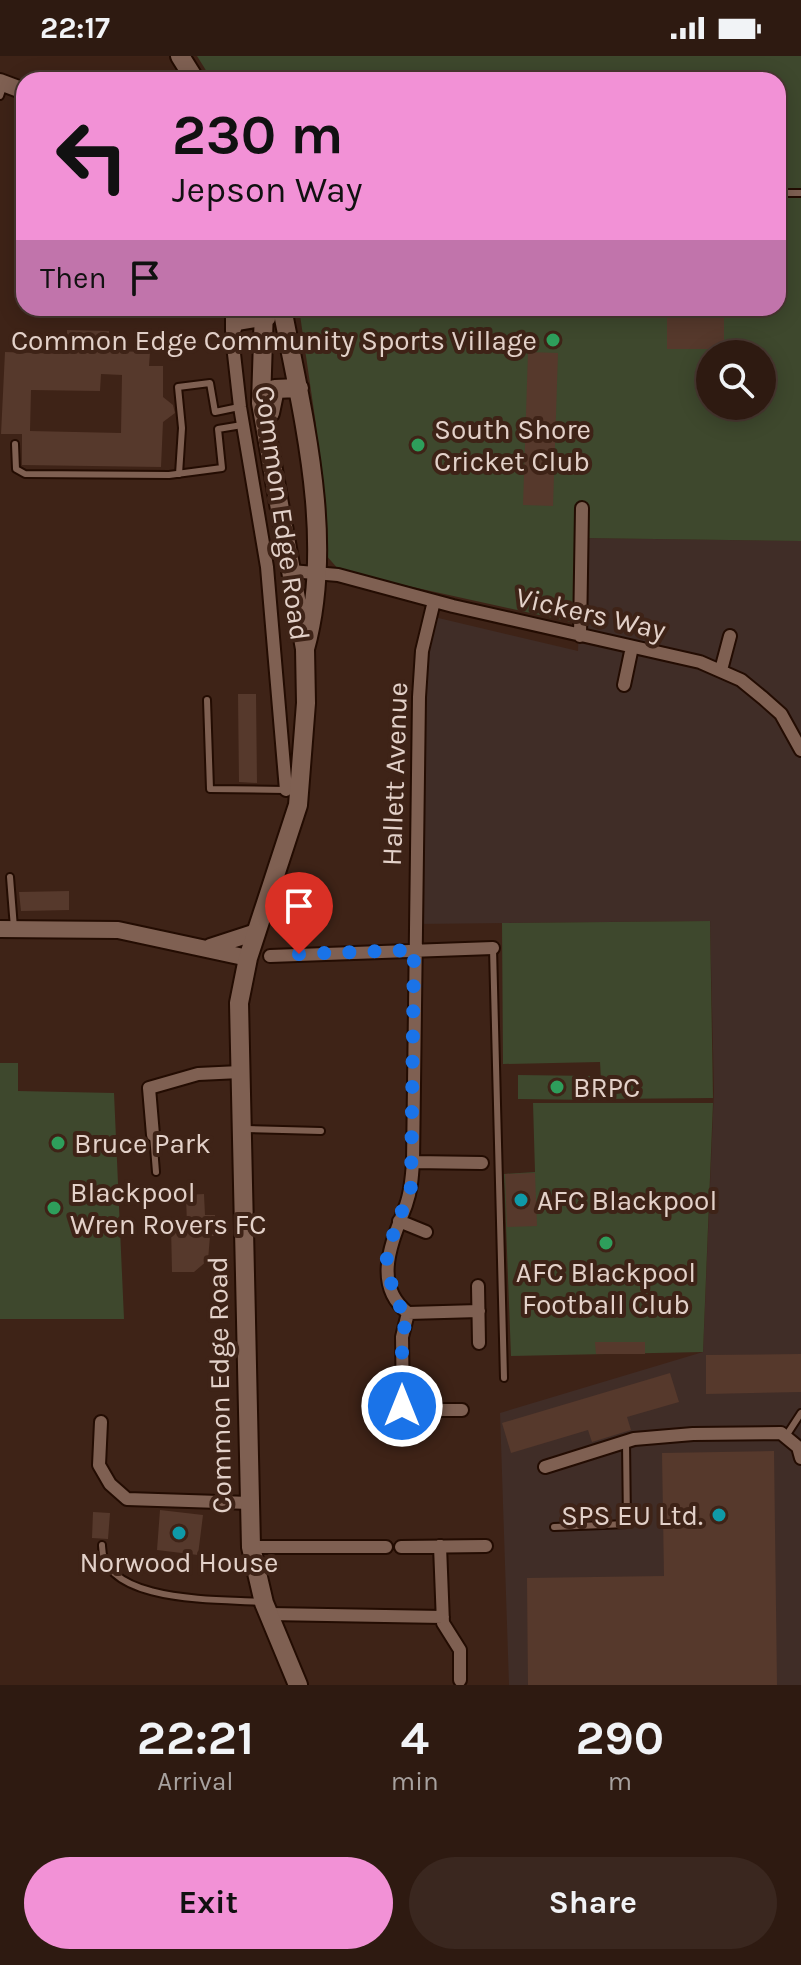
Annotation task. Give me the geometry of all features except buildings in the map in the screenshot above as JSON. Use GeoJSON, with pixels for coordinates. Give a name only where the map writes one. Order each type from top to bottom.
{"type":"FeatureCollection","features":[{"type":"Feature","properties":{"kind":"main road","name":"Common Edge Road"},"geometry":{"type":"LineString","coordinates":[[263,316],[261,403],[305,649],[306,703],[298,805],[248,958],[239,1003],[251,1547],[267,1608],[298,1685]]}},
{"type":"Feature","properties":{"kind":"main road","name":"Common Edge Road"},"geometry":{"type":"LineString","coordinates":[[284,316],[299,388],[316,573],[305,649]]}},
{"type":"Feature","properties":{"kind":"main road"},"geometry":{"type":"LineString","coordinates":[[273,465],[272,394],[279,388],[299,388]]}},
{"type":"Feature","properties":{"kind":"street","name":"Common Edge Road"},"geometry":{"type":"LineString","coordinates":[[232,316],[242,425],[267,567],[286,790]]}},
{"type":"Feature","properties":{"kind":"street","name":"Common Edge Road"},"geometry":{"type":"LineString","coordinates":[[232,331],[237,324],[258,316]]}},
{"type":"Feature","properties":{"kind":"street"},"geometry":{"type":"LineString","coordinates":[[580,636],[582,508]]}},
{"type":"Feature","properties":{"kind":"street"},"geometry":{"type":"LineString","coordinates":[[291,571],[338,575]]}},
{"type":"Feature","properties":{"kind":"street","name":"Vickers Way"},"geometry":{"type":"LineString","coordinates":[[316,573],[338,575],[721,670],[741,680],[781,714],[801,750]]}},
{"type":"Feature","properties":{"kind":"street","name":"Hallett Avenue"},"geometry":{"type":"LineString","coordinates":[[408,1313],[398,1305],[386,1254],[411,1187],[413,1162],[414,950],[422,651],[434,601]]}},
{"type":"Feature","properties":{"kind":"street"},"geometry":{"type":"LineString","coordinates":[[721,670],[730,636]]}},
{"type":"Feature","properties":{"kind":"street"},"geometry":{"type":"LineString","coordinates":[[624,685],[632,647]]}},
{"type":"Feature","properties":{"kind":"street"},"geometry":{"type":"LineString","coordinates":[[280,703],[306,703]]}},
{"type":"Feature","properties":{"kind":"street"},"geometry":{"type":"LineString","coordinates":[[7,929],[118,930],[248,958]]}},
{"type":"Feature","properties":{"kind":"street"},"geometry":{"type":"LineString","coordinates":[[205,948],[223,946],[256,932]]}},
{"type":"Feature","properties":{"kind":"street"},"geometry":{"type":"LineString","coordinates":[[270,956],[493,948]]}},
{"type":"Feature","properties":{"kind":"street"},"geometry":{"type":"LineString","coordinates":[[153,1135],[149,1088],[198,1074],[240,1072]]}},
{"type":"Feature","properties":{"kind":"street"},"geometry":{"type":"LineString","coordinates":[[413,1162],[482,1163]]}},
{"type":"Feature","properties":{"kind":"street"},"geometry":{"type":"LineString","coordinates":[[399,1221],[426,1232]]}},
{"type":"Feature","properties":{"kind":"street"},"geometry":{"type":"LineString","coordinates":[[478,1286],[479,1343]]}},
{"type":"Feature","properties":{"kind":"street"},"geometry":{"type":"LineString","coordinates":[[462,1410],[403,1410],[402,1337],[408,1313],[479,1311]]}},
{"type":"Feature","properties":{"kind":"street"},"geometry":{"type":"LineString","coordinates":[[101,1422],[99,1465],[110,1484],[127,1499],[250,1503]]}},
{"type":"Feature","properties":{"kind":"street"},"geometry":{"type":"LineString","coordinates":[[545,1467],[626,1442],[693,1434],[769,1432],[786,1436],[800,1450]]}},
{"type":"Feature","properties":{"kind":"street"},"geometry":{"type":"LineString","coordinates":[[440,1546],[443,1617],[460,1650],[460,1680]]}},
{"type":"Feature","properties":{"kind":"street"},"geometry":{"type":"LineString","coordinates":[[401,1547],[486,1546]]}},
{"type":"Feature","properties":{"kind":"street","name":"Common Edge Road"},"geometry":{"type":"LineString","coordinates":[[251,1547],[386,1547]]}},
{"type":"Feature","properties":{"kind":"street"},"geometry":{"type":"LineString","coordinates":[[267,1608],[443,1617]]}},
{"type":"Feature","properties":{"kind":"lane"},"geometry":{"type":"LineString","coordinates":[[179,474],[182,428],[178,387],[210,383],[215,412],[240,407]]}},
{"type":"Feature","properties":{"kind":"lane"},"geometry":{"type":"LineString","coordinates":[[15,444],[16,469],[25,474],[179,474],[222,468],[218,429],[242,425]]}},
{"type":"Feature","properties":{"kind":"lane"},"geometry":{"type":"LineString","coordinates":[[207,700],[210,789],[286,790]]}},
{"type":"Feature","properties":{"kind":"lane"},"geometry":{"type":"LineString","coordinates":[[7,929],[10,877]]}},
{"type":"Feature","properties":{"kind":"lane"},"geometry":{"type":"LineString","coordinates":[[493,948],[504,1378]]}},
{"type":"Feature","properties":{"kind":"lane"},"geometry":{"type":"LineString","coordinates":[[241,1129],[321,1131]]}},
{"type":"Feature","properties":{"kind":"lane"},"geometry":{"type":"LineString","coordinates":[[153,1135],[156,1172]]}},
{"type":"Feature","properties":{"kind":"lane"},"geometry":{"type":"LineString","coordinates":[[786,1436],[801,1413]]}},
{"type":"Feature","properties":{"kind":"lane"},"geometry":{"type":"LineString","coordinates":[[554,1527],[627,1524],[626,1442]]}},
{"type":"Feature","properties":{"kind":"lane"},"geometry":{"type":"LineString","coordinates":[[102,1545],[107,1564],[142,1591],[267,1608]]}},
{"type":"Feature","properties":{"kind":"shaded area"},"geometry":{"type":"Polygon","coordinates":[[[582,538],[801,541],[801,1685],[509,1685],[500,1413],[703,1352],[714,1091],[710,921],[414,924],[419,697],[430,616],[578,651],[582,538]]]}},
{"type":"Feature","properties":{"kind":"green space","name":"Common Edge Community Sports Village"},"geometry":{"type":"Polygon","coordinates":[[[197,56],[801,56],[801,541],[583,538],[580,624],[340,571],[324,553],[316,425],[300,316],[786,316],[786,72],[207,72],[197,56]]]}},
{"type":"Feature","properties":{"kind":"green space"},"geometry":{"type":"Polygon","coordinates":[[[710,921],[713,1098],[602,1099],[600,1062],[503,1064],[502,923],[710,921]]]}},
{"type":"Feature","properties":{"kind":"green space","name":"Blackpool Wren Rovers FC"},"geometry":{"type":"Polygon","coordinates":[[[0,1063],[18,1063],[18,1091],[114,1093],[124,1319],[0,1319],[0,1063]]]}},
{"type":"Feature","properties":{"kind":"green space","name":"BRPC"},"geometry":{"type":"Polygon","coordinates":[[[518,1075],[596,1076],[596,1100],[518,1099],[518,1075]]]}},
{"type":"Feature","properties":{"kind":"green space","name":"AFC Blackpool Football Club"},"geometry":{"type":"Polygon","coordinates":[[[533,1103],[713,1103],[703,1352],[511,1356],[504,1174],[535,1172],[533,1103]]]}},
{"type":"Feature","properties":{"kind":"place","name":"Common Edge Community Sports Village"},"geometry":{"type":"Point","coordinates":[553,340]}},
{"type":"Feature","properties":{"kind":"place","name":"South Shore Cricket Club"},"geometry":{"type":"Point","coordinates":[418,445]}},
{"type":"Feature","properties":{"kind":"place","name":"BRPC"},"geometry":{"type":"Point","coordinates":[557,1087]}},
{"type":"Feature","properties":{"kind":"place","name":"Bruce Park"},"geometry":{"type":"Point","coordinates":[58,1143]}},
{"type":"Feature","properties":{"kind":"place","name":"AFC Blackpool"},"geometry":{"type":"Point","coordinates":[521,1200]}},
{"type":"Feature","properties":{"kind":"place","name":"Blackpool Wren Rovers FC"},"geometry":{"type":"Point","coordinates":[54,1208]}},
{"type":"Feature","properties":{"kind":"place","name":"AFC Blackpool Football Club"},"geometry":{"type":"Point","coordinates":[606,1243]}},
{"type":"Feature","properties":{"kind":"place","name":"SPS EU Ltd."},"geometry":{"type":"Point","coordinates":[719,1515]}},
{"type":"Feature","properties":{"kind":"place","name":"Norwood House"},"geometry":{"type":"Point","coordinates":[179,1533]}},
{"type":"Feature","properties":{"kind":"route"},"geometry":{"type":"LineString","coordinates":[[299,954],[414,950],[411,1187],[386,1254],[393,1293],[398,1305],[408,1313],[402,1337],[402,1406]]}}]}
